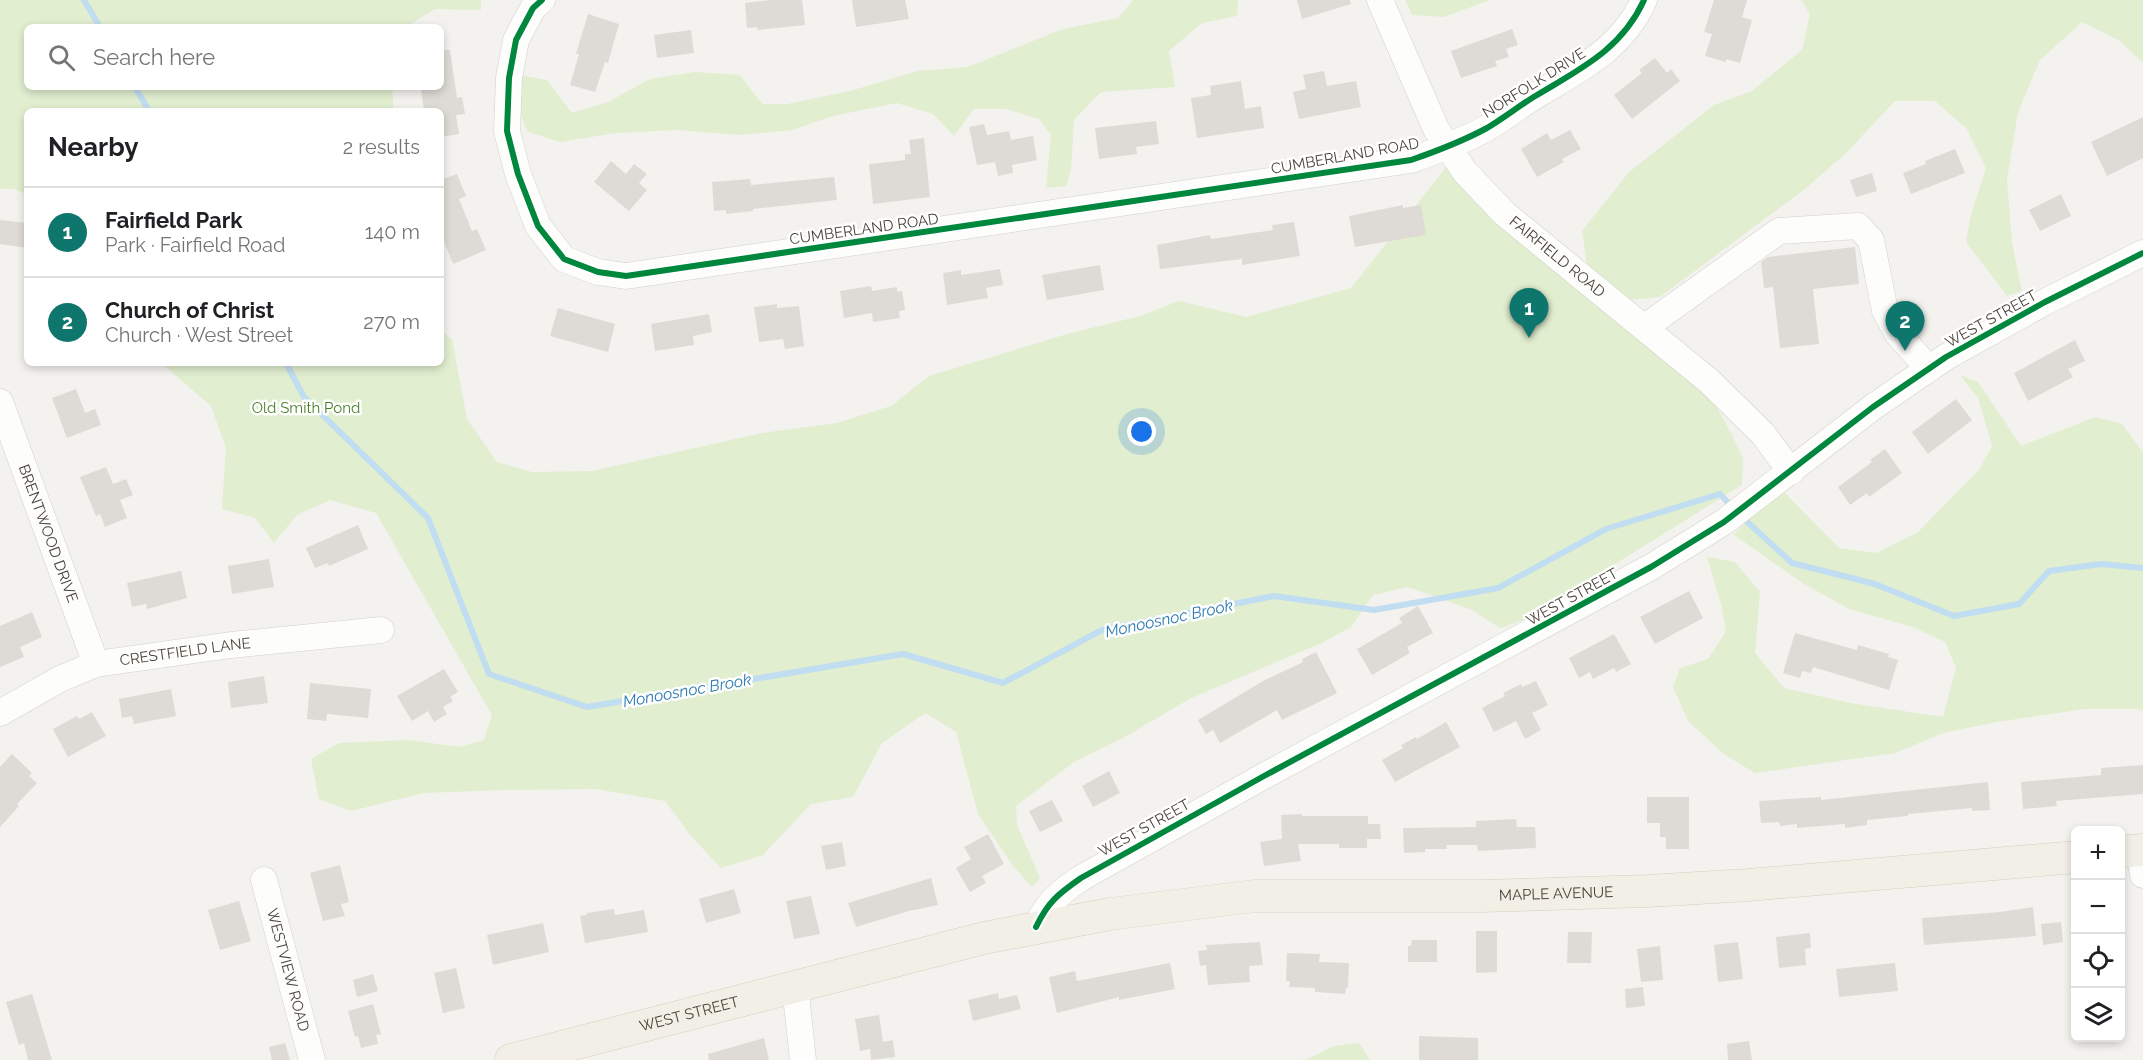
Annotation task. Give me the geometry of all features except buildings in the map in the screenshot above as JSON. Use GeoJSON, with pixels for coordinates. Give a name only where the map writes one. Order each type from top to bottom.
{"type":"FeatureCollection","features":[{"type":"Feature","properties":{"kind":"main road","name":"MAPLE AVENUE"},"geometry":{"type":"LineString","coordinates":[[1036,927],[1153,907],[1255,896],[1482,896],[1648,891],[1760,884],[2071,856]]}},
{"type":"Feature","properties":{"kind":"main road","name":"WEST STREET"},"geometry":{"type":"LineString","coordinates":[[511,1060],[984,938],[1036,927]]}},
{"type":"Feature","properties":{"kind":"street","name":"CUMBERLAND ROAD"},"geometry":{"type":"LineString","coordinates":[[542,0],[533,8],[516,40],[509,78],[507,131],[518,174],[538,226],[564,259],[610,275],[626,276],[1411,160],[1448,147]]}},
{"type":"Feature","properties":{"kind":"street","name":"FAIRFIELD ROAD"},"geometry":{"type":"LineString","coordinates":[[1380,0],[1436,129],[1465,172],[1505,214],[1561,262],[1645,327],[1709,381],[1762,434],[1791,472]]}},
{"type":"Feature","properties":{"kind":"street","name":"NORFOLK DRIVE"},"geometry":{"type":"LineString","coordinates":[[1448,147],[1487,128],[1602,55],[1636,17],[1644,0]]}},
{"type":"Feature","properties":{"kind":"street"},"geometry":{"type":"LineString","coordinates":[[1645,327],[1779,231],[1858,226],[1871,240],[1885,311],[1897,333],[1929,369]]}},
{"type":"Feature","properties":{"kind":"street","name":"WEST STREET"},"geometry":{"type":"LineString","coordinates":[[1036,927],[1045,908],[1081,878],[1264,776],[1651,567],[1724,522],[1873,408],[1946,357],[2045,302],[2143,253]]}},
{"type":"Feature","properties":{"kind":"street","name":"BRENTWOOD DRIVE"},"geometry":{"type":"LineString","coordinates":[[0,402],[96,664]]}},
{"type":"Feature","properties":{"kind":"street","name":"CRESTFIELD LANE"},"geometry":{"type":"LineString","coordinates":[[0,712],[60,679],[96,664],[231,645],[381,630]]}},
{"type":"Feature","properties":{"kind":"street","name":"WESTVIEW ROAD"},"geometry":{"type":"LineString","coordinates":[[264,880],[312,1060]]}},
{"type":"Feature","properties":{"kind":"street"},"geometry":{"type":"LineString","coordinates":[[795,986],[803,1060]]}},
{"type":"Feature","properties":{"kind":"green space"},"geometry":{"type":"Polygon","coordinates":[[[0,0],[481,0],[481,10],[435,9],[411,24],[24,24],[24,90],[392,90],[394,108],[24,108],[24,194],[15,189],[0,189],[0,0]]]}},
{"type":"Feature","properties":{"kind":"green space"},"geometry":{"type":"Polygon","coordinates":[[[1133,0],[1238,0],[1237,16],[1202,23],[1169,51],[1175,87],[1101,92],[1074,120],[1071,169],[1066,186],[1046,188],[1051,135],[1039,119],[1006,109],[974,109],[954,136],[933,114],[897,103],[833,116],[792,130],[740,135],[678,130],[616,133],[560,142],[528,132],[517,108],[519,75],[547,80],[572,113],[608,102],[650,79],[695,72],[740,75],[762,104],[787,104],[850,91],[918,71],[968,67],[1063,29],[1118,18],[1133,0]]]}},
{"type":"Feature","properties":{"kind":"green space"},"geometry":{"type":"Polygon","coordinates":[[[1405,0],[1490,0],[1444,17],[1412,15],[1405,0]]]}},
{"type":"Feature","properties":{"kind":"green space"},"geometry":{"type":"Polygon","coordinates":[[[1801,0],[2143,0],[2143,63],[2120,41],[2082,22],[2040,60],[2018,112],[2007,179],[2012,243],[2022,291],[2007,296],[1966,242],[1971,215],[1986,168],[1967,129],[1935,101],[1895,101],[1845,154],[1806,188],[1660,297],[1630,300],[1587,264],[1582,231],[1629,172],[1714,105],[1752,91],[1802,50],[1810,14],[1801,0]]]}},
{"type":"Feature","properties":{"kind":"green space","name":"Old Smith Pond"},"geometry":{"type":"Polygon","coordinates":[[[1458,152],[1706,388],[1743,459],[1742,485],[1527,619],[1500,628],[1472,610],[1408,587],[1373,595],[1351,627],[1324,642],[1191,698],[1123,738],[1074,762],[1016,806],[1017,825],[1040,878],[1032,887],[1013,866],[978,814],[956,732],[925,713],[882,743],[853,797],[811,804],[763,855],[721,868],[691,836],[665,801],[596,789],[424,793],[351,811],[319,799],[311,759],[339,743],[408,740],[460,747],[484,740],[492,715],[376,513],[330,500],[297,515],[274,543],[255,518],[222,509],[226,448],[211,406],[164,366],[444,366],[444,333],[452,339],[467,419],[497,462],[532,472],[592,471],[762,433],[837,423],[891,406],[929,376],[1067,334],[1140,316],[1179,301],[1246,317],[1351,288],[1458,152]]]}},
{"type":"Feature","properties":{"kind":"green space"},"geometry":{"type":"Polygon","coordinates":[[[1960,375],[1978,382],[2021,446],[2095,417],[2122,424],[2143,452],[2143,711],[2138,709],[2085,709],[1996,722],[1943,733],[1895,753],[1755,773],[1725,755],[1688,721],[1673,687],[1680,668],[1708,659],[1726,631],[1721,604],[1707,557],[1735,562],[1760,592],[1755,653],[1784,688],[1850,703],[1943,717],[1956,668],[1945,642],[1913,627],[1849,609],[1804,584],[1734,535],[1762,503],[1785,493],[1839,548],[1877,553],[1918,532],[1979,470],[1992,446],[1978,398],[1960,375]]]}},
{"type":"Feature","properties":{"kind":"green space"},"geometry":{"type":"Polygon","coordinates":[[[1359,1043],[1370,1060],[1299,1060],[1308,1059],[1334,1046],[1359,1043]]]}},
{"type":"Feature","properties":{"kind":"waterway","name":"Monoosnoc Brook"},"geometry":{"type":"LineString","coordinates":[[84,0],[98,24]]}},
{"type":"Feature","properties":{"kind":"waterway","name":"Monoosnoc Brook"},"geometry":{"type":"LineString","coordinates":[[137,90],[147,108]]}},
{"type":"Feature","properties":{"kind":"waterway","name":"Monoosnoc Brook"},"geometry":{"type":"LineString","coordinates":[[288,366],[304,397],[428,518],[489,674],[587,707],[903,654],[1003,683],[1102,630],[1274,596],[1374,610],[1498,588],[1606,529],[1720,494],[1733,508]]}},
{"type":"Feature","properties":{"kind":"waterway","name":"Monoosnoc Brook"},"geometry":{"type":"LineString","coordinates":[[1742,517],[1792,563],[1875,584],[1954,616],[2019,604],[2049,571],[2101,564],[2143,568]]}},
{"type":"Feature","properties":{"kind":"cycle path"},"geometry":{"type":"LineString","coordinates":[[542,0],[533,8],[516,40],[509,78],[507,131],[518,174],[538,226],[564,259],[598,272],[626,276],[1411,160],[1450,146],[1487,128],[1584,66],[1612,45],[1624,32],[1644,0]]}},
{"type":"Feature","properties":{"kind":"cycle path"},"geometry":{"type":"LineString","coordinates":[[1036,927],[1054,899],[1081,878],[1264,776],[1651,567],[1724,522],[1873,407],[1946,357],[2045,302],[2143,253]]}},
{"type":"Feature","properties":{"kind":"place","name":"Fairfield Park"},"geometry":{"type":"Point","coordinates":[1529,338]}},
{"type":"Feature","properties":{"kind":"place","name":"Church of Christ"},"geometry":{"type":"Point","coordinates":[1905,351]}}]}
